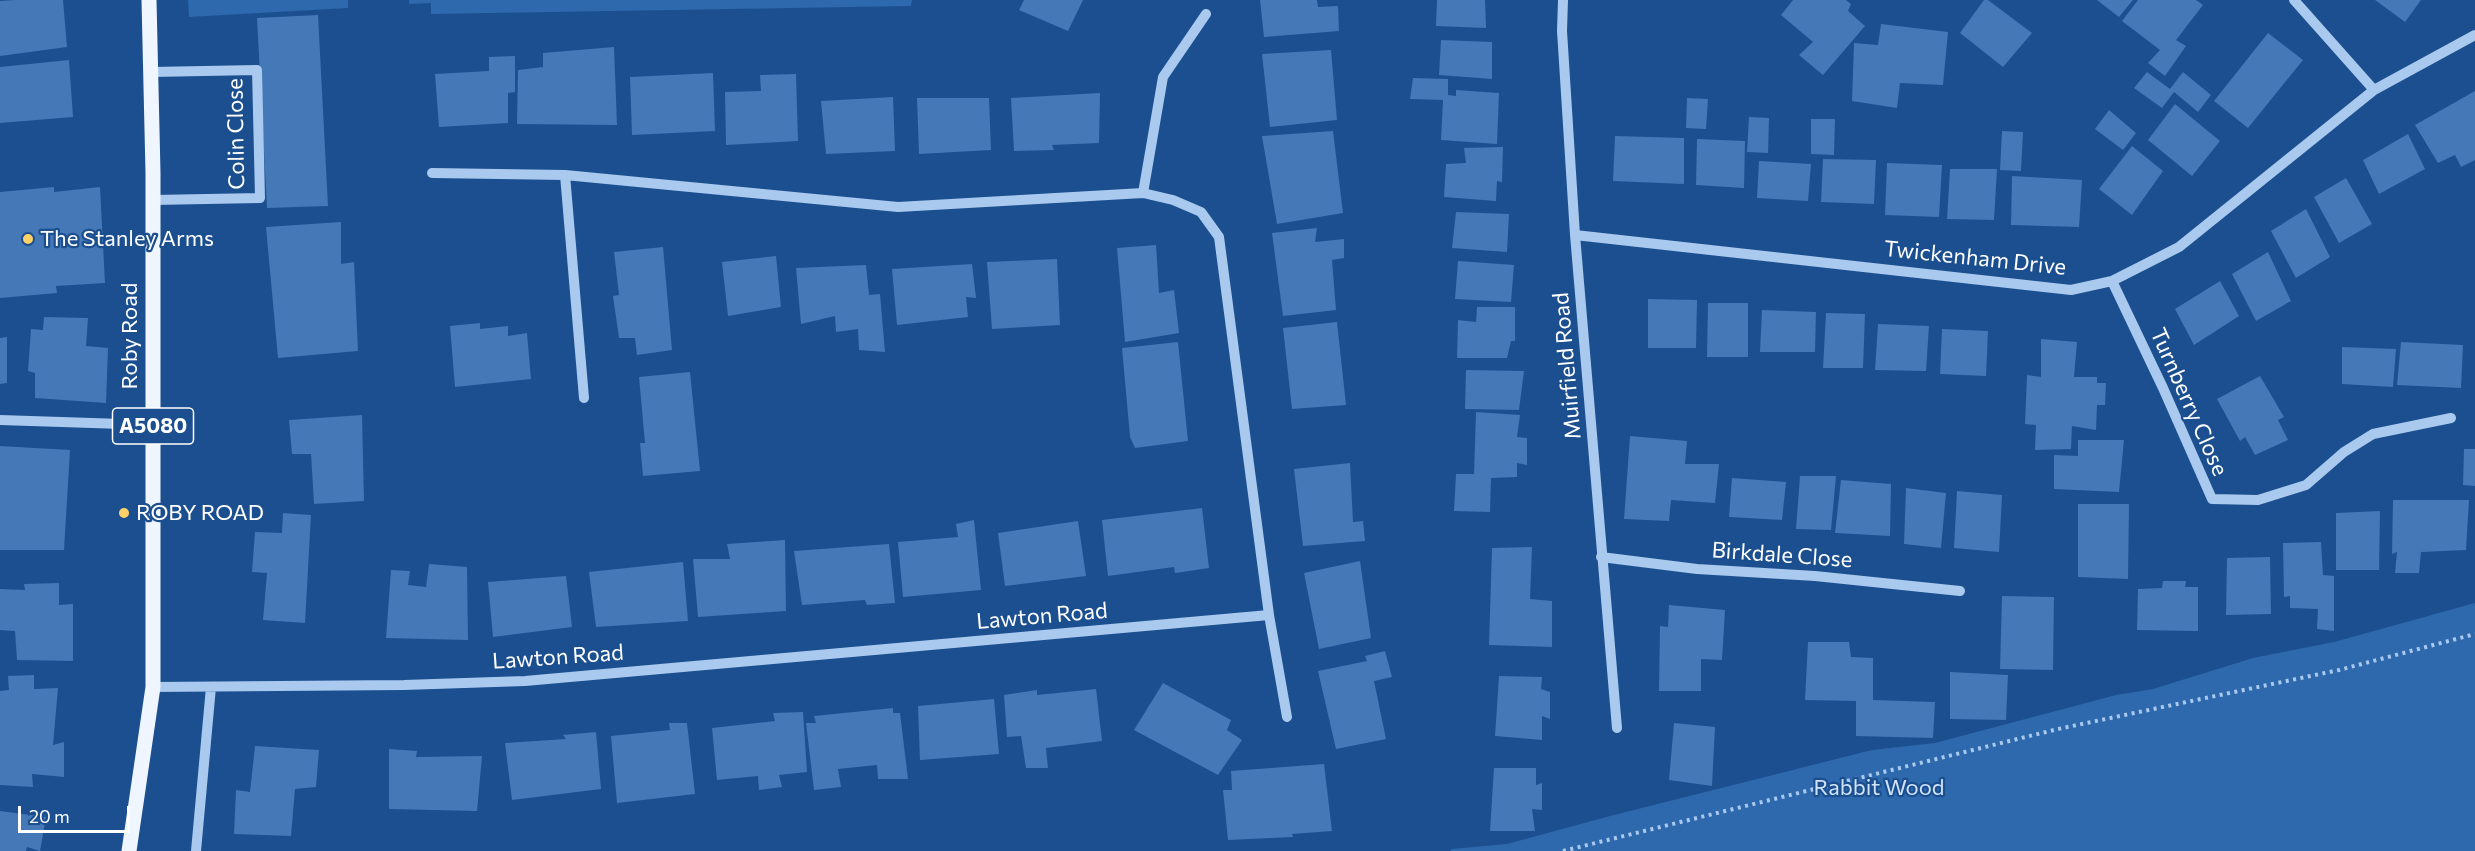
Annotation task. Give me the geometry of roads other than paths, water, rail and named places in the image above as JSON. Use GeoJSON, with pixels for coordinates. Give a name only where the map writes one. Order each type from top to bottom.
{"type":"FeatureCollection","features":[{"type":"Feature","properties":{"kind":"main road","name":"Roby Road"},"geometry":{"type":"LineString","coordinates":[[129,851],[153,687],[153,200],[149,0]]}},
{"type":"Feature","properties":{"kind":"street","name":"Muirfield Road"},"geometry":{"type":"LineString","coordinates":[[1563,0],[1562,32],[1575,235],[1617,728]]}},
{"type":"Feature","properties":{"kind":"street"},"geometry":{"type":"LineString","coordinates":[[2294,0],[2374,90]]}},
{"type":"Feature","properties":{"kind":"street"},"geometry":{"type":"LineString","coordinates":[[1143,193],[1163,77],[1206,14]]}},
{"type":"Feature","properties":{"kind":"street","name":"Twickenham Drive"},"geometry":{"type":"LineString","coordinates":[[1575,235],[2071,290],[2112,281],[2179,247],[2374,90],[2475,35]]}},
{"type":"Feature","properties":{"kind":"street","name":"Colin Close"},"geometry":{"type":"LineString","coordinates":[[151,72],[257,70],[260,198],[153,200]]}},
{"type":"Feature","properties":{"kind":"street"},"geometry":{"type":"LineString","coordinates":[[432,173],[565,175],[898,207],[1143,193],[1173,200],[1201,212],[1219,237],[1269,615],[1287,717]]}},
{"type":"Feature","properties":{"kind":"street"},"geometry":{"type":"LineString","coordinates":[[565,175],[584,398]]}},
{"type":"Feature","properties":{"kind":"street","name":"Turnberry Close"},"geometry":{"type":"LineString","coordinates":[[2112,281],[2212,499],[2258,500],[2306,485],[2344,452],[2373,434],[2451,418]]}},
{"type":"Feature","properties":{"kind":"street"},"geometry":{"type":"LineString","coordinates":[[0,420],[153,425]]}},
{"type":"Feature","properties":{"kind":"street","name":"Birkdale Close"},"geometry":{"type":"LineString","coordinates":[[1601,557],[1697,569],[1815,576],[1960,591]]}},
{"type":"Feature","properties":{"kind":"street","name":"Lawton Road"},"geometry":{"type":"LineString","coordinates":[[153,687],[404,685],[525,681],[1269,615]]}},
{"type":"Feature","properties":{"kind":"street"},"geometry":{"type":"LineString","coordinates":[[196,851],[211,687]]}},
{"type":"Feature","properties":{"kind":"place","name":"The Stanley Arms"},"geometry":{"type":"Point","coordinates":[28,239]}},
{"type":"Feature","properties":{"kind":"place","name":"ROBY ROAD"},"geometry":{"type":"Point","coordinates":[124,513]}},
{"type":"Feature","properties":{"kind":"park label","name":"Rabbit Wood"},"geometry":{"type":"Point","coordinates":[1879,788]}}]}
